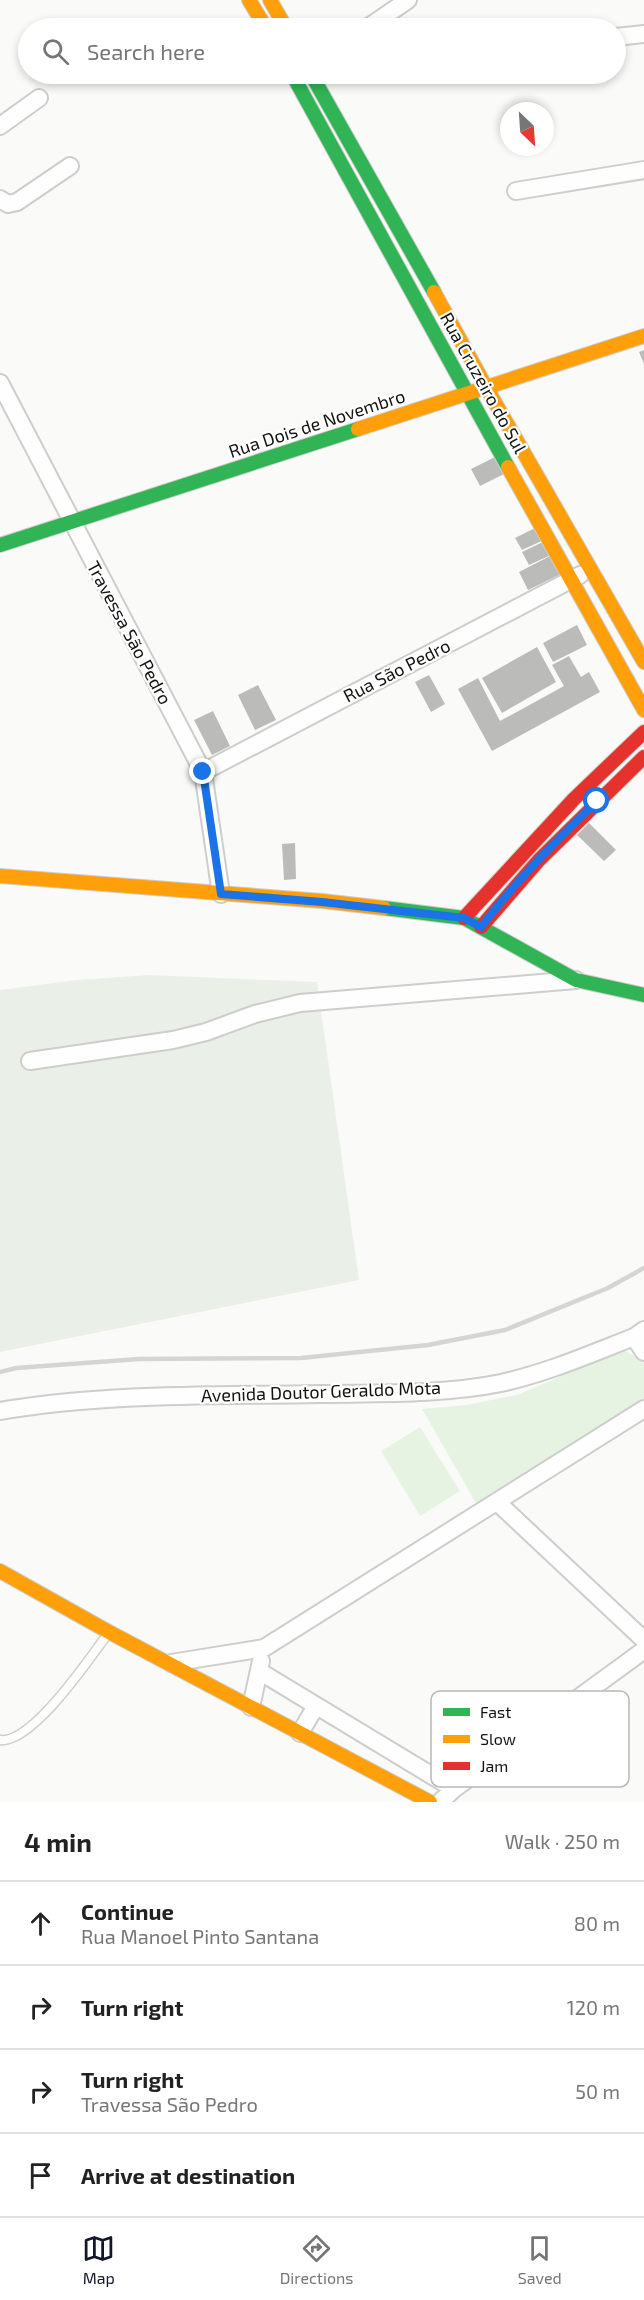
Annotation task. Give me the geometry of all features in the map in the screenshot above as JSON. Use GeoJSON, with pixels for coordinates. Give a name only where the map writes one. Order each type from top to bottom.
{"type":"FeatureCollection","features":[{"type":"Feature","properties":{"kind":"street"},"geometry":{"type":"LineString","coordinates":[[249,0],[260,18]]}},
{"type":"Feature","properties":{"kind":"street"},"geometry":{"type":"LineString","coordinates":[[270,0],[280,18]]}},
{"type":"Feature","properties":{"kind":"street"},"geometry":{"type":"LineString","coordinates":[[382,18],[408,0]]}},
{"type":"Feature","properties":{"kind":"street"},"geometry":{"type":"LineString","coordinates":[[626,36],[644,34]]}},
{"type":"Feature","properties":{"kind":"street","name":"Rua Cruzeiro do Sul"},"geometry":{"type":"LineString","coordinates":[[301,84],[384,244],[469,392],[644,710]]}},
{"type":"Feature","properties":{"kind":"street","name":"Rua Cruzeiro do Sul"},"geometry":{"type":"LineString","coordinates":[[317,84],[403,234],[486,387],[644,662]]}},
{"type":"Feature","properties":{"kind":"street"},"geometry":{"type":"LineString","coordinates":[[0,126],[39,98]]}},
{"type":"Feature","properties":{"kind":"street"},"geometry":{"type":"LineString","coordinates":[[0,199],[8,204],[17,202],[70,166]]}},
{"type":"Feature","properties":{"kind":"street"},"geometry":{"type":"LineString","coordinates":[[516,191],[644,170]]}},
{"type":"Feature","properties":{"kind":"street"},"geometry":{"type":"LineString","coordinates":[[384,244],[403,234]]}},
{"type":"Feature","properties":{"kind":"street","name":"Rua Dois de Novembro"},"geometry":{"type":"LineString","coordinates":[[0,545],[644,336]]}},
{"type":"Feature","properties":{"kind":"street","name":"Travessa São Pedro"},"geometry":{"type":"LineString","coordinates":[[0,383],[203,772],[221,894]]}},
{"type":"Feature","properties":{"kind":"street","name":"Rua São Pedro"},"geometry":{"type":"LineString","coordinates":[[203,772],[591,569]]}},
{"type":"Feature","properties":{"kind":"street"},"geometry":{"type":"LineString","coordinates":[[464,918],[543,829],[598,772],[644,732]]}},
{"type":"Feature","properties":{"kind":"street"},"geometry":{"type":"LineString","coordinates":[[481,927],[505,896],[554,843],[644,757]]}},
{"type":"Feature","properties":{"kind":"street"},"geometry":{"type":"LineString","coordinates":[[0,876],[322,902],[464,918],[576,981]]}},
{"type":"Feature","properties":{"kind":"street"},"geometry":{"type":"LineString","coordinates":[[30,1061],[173,1040],[206,1032],[255,1014],[300,1003],[576,981],[644,995]]}},
{"type":"Feature","properties":{"kind":"street","name":"Avenida Doutor Geraldo Mota"},"geometry":{"type":"LineString","coordinates":[[0,1411],[102,1398],[363,1394],[500,1383],[557,1368],[639,1333],[644,1352]]}},
{"type":"Feature","properties":{"kind":"street"},"geometry":{"type":"LineString","coordinates":[[171,1663],[264,1648],[644,1409]]}},
{"type":"Feature","properties":{"kind":"street"},"geometry":{"type":"LineString","coordinates":[[497,1502],[644,1640]]}},
{"type":"Feature","properties":{"kind":"street"},"geometry":{"type":"LineString","coordinates":[[5,1577],[430,1802]]}},
{"type":"Feature","properties":{"kind":"street"},"geometry":{"type":"LineString","coordinates":[[251,1707],[264,1648]]}},
{"type":"Feature","properties":{"kind":"street"},"geometry":{"type":"LineString","coordinates":[[588,1691],[644,1650]]}},
{"type":"Feature","properties":{"kind":"street"},"geometry":{"type":"LineString","coordinates":[[259,1671],[431,1775]]}},
{"type":"Feature","properties":{"kind":"street"},"geometry":{"type":"LineString","coordinates":[[300,1733],[316,1706]]}},
{"type":"Feature","properties":{"kind":"street"},"geometry":{"type":"LineString","coordinates":[[440,1802],[457,1787]]}},
{"type":"Feature","properties":{"kind":"lane"},"geometry":{"type":"LineString","coordinates":[[0,1740],[18,1737],[41,1717],[110,1632]]}},
{"type":"Feature","properties":{"kind":"shaded area"},"geometry":{"type":"Polygon","coordinates":[[[149,975],[317,982],[359,1280],[0,1352],[0,990],[77,980],[149,975]]]}},
{"type":"Feature","properties":{"kind":"green space"},"geometry":{"type":"Polygon","coordinates":[[[623,1350],[639,1358],[644,1364],[644,1402],[477,1505],[422,1409],[466,1405],[517,1395],[623,1350]]]}},
{"type":"Feature","properties":{"kind":"green space"},"geometry":{"type":"Polygon","coordinates":[[[420,1427],[460,1491],[420,1516],[381,1451],[420,1427]]]}},
{"type":"Feature","properties":{"kind":"building"},"geometry":{"type":"Polygon","coordinates":[[[644,350],[644,364],[639,352],[644,350]]]}},
{"type":"Feature","properties":{"kind":"building"},"geometry":{"type":"Polygon","coordinates":[[[495,457],[504,474],[480,486],[471,469],[495,457]]]}},
{"type":"Feature","properties":{"kind":"building"},"geometry":{"type":"Polygon","coordinates":[[[539,526],[546,539],[522,550],[515,538],[539,526]]]}},
{"type":"Feature","properties":{"kind":"building"},"geometry":{"type":"Polygon","coordinates":[[[545,541],[551,555],[529,565],[522,552],[545,541]]]}},
{"type":"Feature","properties":{"kind":"building"},"geometry":{"type":"Polygon","coordinates":[[[552,555],[561,574],[528,590],[519,572],[552,555]]]}},
{"type":"Feature","properties":{"kind":"building"},"geometry":{"type":"Polygon","coordinates":[[[577,625],[587,645],[553,662],[543,643],[577,625]]]}},
{"type":"Feature","properties":{"kind":"building"},"geometry":{"type":"Polygon","coordinates":[[[537,647],[556,682],[502,713],[482,678],[537,647]]]}},
{"type":"Feature","properties":{"kind":"building"},"geometry":{"type":"Polygon","coordinates":[[[569,656],[581,677],[589,672],[600,692],[492,751],[458,689],[478,678],[500,721],[564,686],[552,665],[569,656]]]}},
{"type":"Feature","properties":{"kind":"building"},"geometry":{"type":"Polygon","coordinates":[[[429,675],[445,704],[431,712],[415,682],[429,675]]]}},
{"type":"Feature","properties":{"kind":"building"},"geometry":{"type":"Polygon","coordinates":[[[258,685],[276,720],[255,730],[238,695],[258,685]]]}},
{"type":"Feature","properties":{"kind":"building"},"geometry":{"type":"Polygon","coordinates":[[[213,711],[230,746],[212,755],[194,720],[213,711]]]}},
{"type":"Feature","properties":{"kind":"building"},"geometry":{"type":"Polygon","coordinates":[[[589,823],[616,850],[604,861],[577,835],[589,823]]]}},
{"type":"Feature","properties":{"kind":"building"},"geometry":{"type":"Polygon","coordinates":[[[295,843],[296,879],[284,880],[282,844],[295,843]]]}},
{"type":"Feature","properties":{"kind":"railway"},"geometry":{"type":"LineString","coordinates":[[0,1372],[16,1368],[139,1359],[301,1358],[428,1345],[505,1330],[608,1288],[644,1268]]}},
{"type":"Feature","properties":{"kind":"traffic: fast"},"geometry":{"type":"LineString","coordinates":[[297,84],[508,467]]}},
{"type":"Feature","properties":{"kind":"traffic: fast"},"geometry":{"type":"LineString","coordinates":[[317,84],[434,292]]}},
{"type":"Feature","properties":{"kind":"traffic: fast"},"geometry":{"type":"LineString","coordinates":[[0,545],[358,429]]}},
{"type":"Feature","properties":{"kind":"traffic: fast"},"geometry":{"type":"LineString","coordinates":[[384,908],[464,918],[576,980],[644,995]]}},
{"type":"Feature","properties":{"kind":"traffic: slow"},"geometry":{"type":"LineString","coordinates":[[249,0],[260,18]]}},
{"type":"Feature","properties":{"kind":"traffic: slow"},"geometry":{"type":"LineString","coordinates":[[270,0],[280,18]]}},
{"type":"Feature","properties":{"kind":"traffic: slow"},"geometry":{"type":"LineString","coordinates":[[434,292],[644,662]]}},
{"type":"Feature","properties":{"kind":"traffic: slow"},"geometry":{"type":"LineString","coordinates":[[358,429],[644,336]]}},
{"type":"Feature","properties":{"kind":"traffic: slow"},"geometry":{"type":"LineString","coordinates":[[508,467],[644,710]]}},
{"type":"Feature","properties":{"kind":"traffic: slow"},"geometry":{"type":"LineString","coordinates":[[0,876],[322,901],[384,908]]}},
{"type":"Feature","properties":{"kind":"traffic: slow"},"geometry":{"type":"LineString","coordinates":[[0,1571],[109,1632],[430,1802]]}},
{"type":"Feature","properties":{"kind":"traffic: jam"},"geometry":{"type":"LineString","coordinates":[[464,918],[574,799],[644,732]]}},
{"type":"Feature","properties":{"kind":"traffic: jam"},"geometry":{"type":"LineString","coordinates":[[481,927],[539,860],[644,757]]}},
{"type":"Feature","properties":{"kind":"route"},"geometry":{"type":"LineString","coordinates":[[203,772],[221,894],[322,902],[464,918],[481,927],[505,896],[597,801]]}}]}
